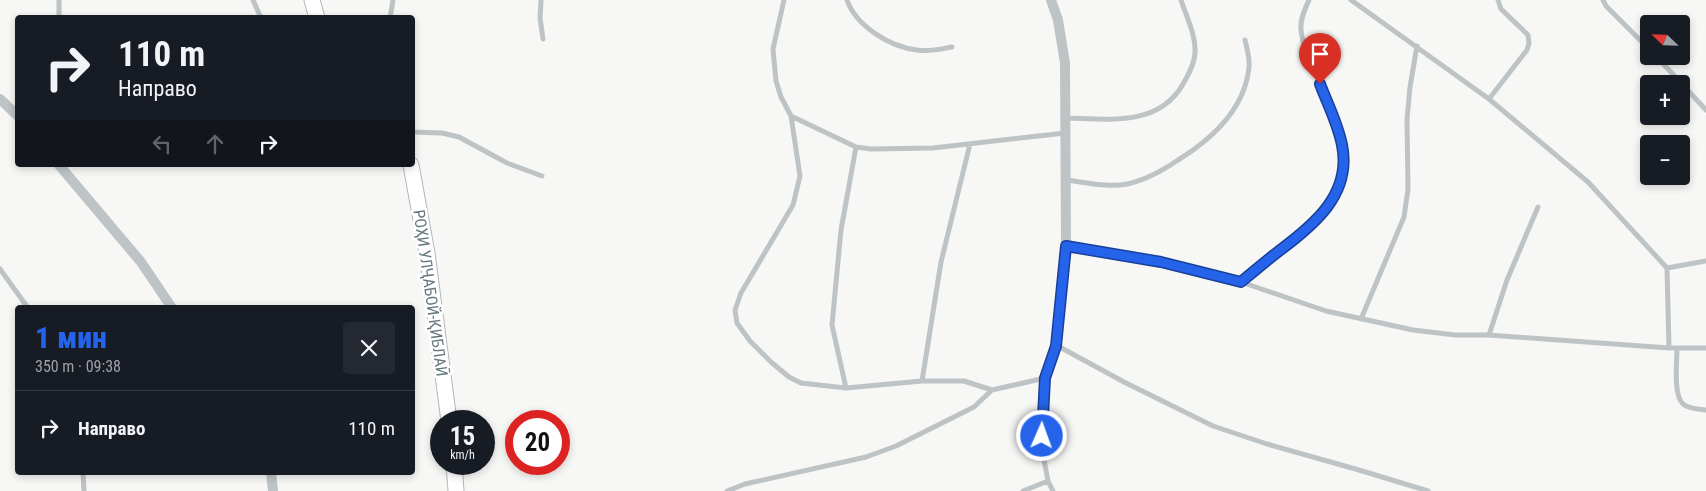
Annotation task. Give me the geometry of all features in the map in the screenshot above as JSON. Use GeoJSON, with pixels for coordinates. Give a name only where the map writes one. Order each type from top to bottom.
{"type":"FeatureCollection","features":[{"type":"Feature","properties":{"kind":"street"},"geometry":{"type":"LineString","coordinates":[[312,0],[316,15]]}},
{"type":"Feature","properties":{"kind":"street"},"geometry":{"type":"LineString","coordinates":[[1051,0],[1058,20],[1065,63],[1066,246]]}},
{"type":"Feature","properties":{"kind":"street"},"geometry":{"type":"LineString","coordinates":[[0,99],[15,113]]}},
{"type":"Feature","properties":{"kind":"street"},"geometry":{"type":"LineString","coordinates":[[62,167],[141,262],[170,305]]}},
{"type":"Feature","properties":{"kind":"street","name":"РОҲИ УЛҶАБОЙ-ҚИБЛАӢ"},"geometry":{"type":"LineString","coordinates":[[410,167],[428,253],[448,410]]}},
{"type":"Feature","properties":{"kind":"street"},"geometry":{"type":"LineString","coordinates":[[271,475],[273,491]]}},
{"type":"Feature","properties":{"kind":"street"},"geometry":{"type":"LineString","coordinates":[[455,475],[456,491]]}},
{"type":"Feature","properties":{"kind":"lane"},"geometry":{"type":"LineString","coordinates":[[59,0],[59,15]]}},
{"type":"Feature","properties":{"kind":"lane"},"geometry":{"type":"LineString","coordinates":[[253,0],[260,15]]}},
{"type":"Feature","properties":{"kind":"lane"},"geometry":{"type":"LineString","coordinates":[[390,15],[393,0]]}},
{"type":"Feature","properties":{"kind":"lane"},"geometry":{"type":"LineString","coordinates":[[541,0],[540,18],[543,39]]}},
{"type":"Feature","properties":{"kind":"lane"},"geometry":{"type":"LineString","coordinates":[[784,0],[777,24],[773,49],[774,65],[781,97],[791,116],[800,176],[798,189],[787,218],[737,302],[735,316],[742,332],[771,362],[789,377],[801,383],[846,388],[964,381],[992,390],[1045,378]]}},
{"type":"Feature","properties":{"kind":"lane"},"geometry":{"type":"LineString","coordinates":[[847,0],[858,18],[875,33],[888,41],[916,50],[928,51],[952,47]]}},
{"type":"Feature","properties":{"kind":"lane"},"geometry":{"type":"LineString","coordinates":[[1065,118],[1125,119],[1142,116],[1164,107],[1177,94],[1193,64],[1195,50],[1192,32],[1181,0]]}},
{"type":"Feature","properties":{"kind":"lane"},"geometry":{"type":"LineString","coordinates":[[1241,282],[1296,239],[1324,213],[1335,195],[1341,180],[1344,164],[1343,147],[1337,124],[1310,59],[1301,30],[1302,16],[1309,0]]}},
{"type":"Feature","properties":{"kind":"lane"},"geometry":{"type":"LineString","coordinates":[[1351,0],[1489,99],[1588,182],[1667,268],[1669,348]]}},
{"type":"Feature","properties":{"kind":"lane"},"geometry":{"type":"LineString","coordinates":[[1489,99],[1527,50],[1529,43],[1528,35],[1501,9],[1498,0]]}},
{"type":"Feature","properties":{"kind":"lane"},"geometry":{"type":"LineString","coordinates":[[1604,0],[1606,6],[1640,40]]}},
{"type":"Feature","properties":{"kind":"lane"},"geometry":{"type":"LineString","coordinates":[[1066,180],[1125,185],[1146,179],[1164,170],[1201,146],[1227,119],[1235,107],[1246,82],[1250,65],[1245,40]]}},
{"type":"Feature","properties":{"kind":"lane"},"geometry":{"type":"LineString","coordinates":[[1361,319],[1404,217],[1408,189],[1410,87],[1417,46]]}},
{"type":"Feature","properties":{"kind":"lane"},"geometry":{"type":"LineString","coordinates":[[1664,65],[1706,110]]}},
{"type":"Feature","properties":{"kind":"lane"},"geometry":{"type":"LineString","coordinates":[[791,116],[856,147],[890,149],[933,148],[1066,133]]}},
{"type":"Feature","properties":{"kind":"lane"},"geometry":{"type":"LineString","coordinates":[[415,132],[442,133],[459,137],[507,163],[542,176]]}},
{"type":"Feature","properties":{"kind":"lane"},"geometry":{"type":"LineString","coordinates":[[922,382],[941,262],[970,144]]}},
{"type":"Feature","properties":{"kind":"lane"},"geometry":{"type":"LineString","coordinates":[[846,388],[832,325],[841,230],[856,147]]}},
{"type":"Feature","properties":{"kind":"lane"},"geometry":{"type":"LineString","coordinates":[[1489,335],[1507,280],[1538,207]]}},
{"type":"Feature","properties":{"kind":"lane"},"geometry":{"type":"LineString","coordinates":[[1052,491],[1048,481],[1042,449],[1045,378],[1056,346],[1066,246],[1161,262],[1241,282],[1326,311],[1413,330],[1455,335],[1489,335],[1669,348],[1706,348]]}},
{"type":"Feature","properties":{"kind":"lane"},"geometry":{"type":"LineString","coordinates":[[1667,268],[1706,261]]}},
{"type":"Feature","properties":{"kind":"lane"},"geometry":{"type":"LineString","coordinates":[[0,269],[26,305]]}},
{"type":"Feature","properties":{"kind":"lane"},"geometry":{"type":"LineString","coordinates":[[1056,346],[1214,426],[1267,444],[1428,491]]}},
{"type":"Feature","properties":{"kind":"lane"},"geometry":{"type":"LineString","coordinates":[[1677,348],[1678,398],[1686,406],[1706,410]]}},
{"type":"Feature","properties":{"kind":"lane"},"geometry":{"type":"LineString","coordinates":[[727,491],[745,484],[866,457],[896,446],[974,407],[992,390]]}},
{"type":"Feature","properties":{"kind":"lane"},"geometry":{"type":"LineString","coordinates":[[83,475],[84,491]]}},
{"type":"Feature","properties":{"kind":"lane"},"geometry":{"type":"LineString","coordinates":[[1023,491],[1048,481]]}},
{"type":"Feature","properties":{"kind":"route"},"geometry":{"type":"LineString","coordinates":[[1042,436],[1045,378],[1056,346],[1066,246],[1161,262],[1241,282],[1296,239],[1324,213],[1335,195],[1341,180],[1344,164],[1343,147],[1337,124],[1320,84]]}}]}
